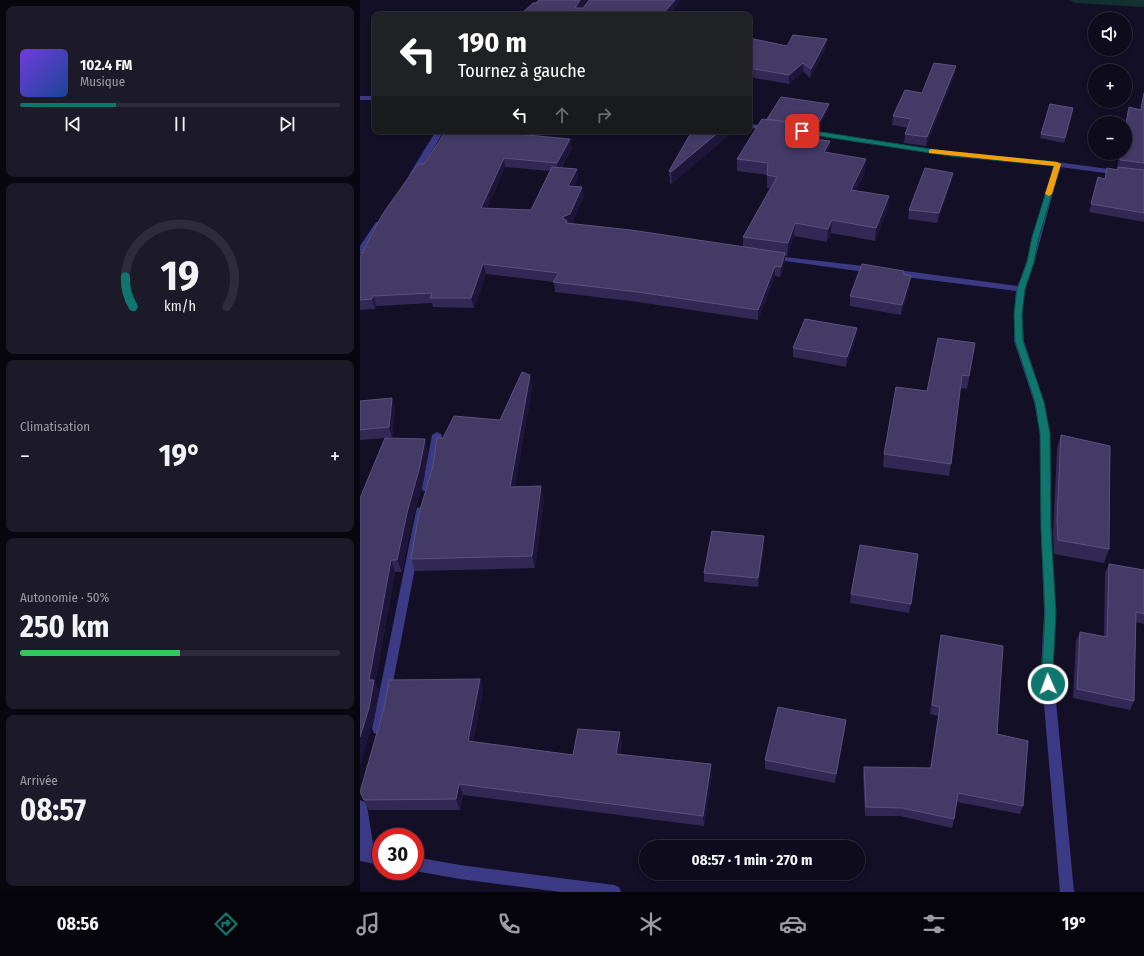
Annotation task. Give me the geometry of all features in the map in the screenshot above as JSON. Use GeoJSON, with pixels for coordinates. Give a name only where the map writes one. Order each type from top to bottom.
{"type":"FeatureCollection","features":[{"type":"Feature","properties":{"kind":"street"},"geometry":{"type":"LineString","coordinates":[[360,98],[372,98]]}},
{"type":"Feature","properties":{"kind":"street"},"geometry":{"type":"LineString","coordinates":[[752,126],[779,129]]}},
{"type":"Feature","properties":{"kind":"street"},"geometry":{"type":"LineString","coordinates":[[794,130],[950,154],[1057,164],[1144,176]]}},
{"type":"Feature","properties":{"kind":"street"},"geometry":{"type":"LineString","coordinates":[[409,182],[438,134]]}},
{"type":"Feature","properties":{"kind":"street"},"geometry":{"type":"LineString","coordinates":[[1057,164],[1021,289],[1018,314],[1019,341],[1040,402],[1045,434],[1046,530],[1050,613],[1047,669],[1066,892]]}},
{"type":"Feature","properties":{"kind":"street"},"geometry":{"type":"LineString","coordinates":[[360,252],[382,220]]}},
{"type":"Feature","properties":{"kind":"street"},"geometry":{"type":"LineString","coordinates":[[764,256],[1021,289]]}},
{"type":"Feature","properties":{"kind":"street"},"geometry":{"type":"LineString","coordinates":[[375,740],[381,719],[417,525],[430,478],[437,435]]}},
{"type":"Feature","properties":{"kind":"street"},"geometry":{"type":"LineString","coordinates":[[360,806],[370,856]]}},
{"type":"Feature","properties":{"kind":"street"},"geometry":{"type":"LineString","coordinates":[[424,866],[468,873],[614,892]]}},
{"type":"Feature","properties":{"kind":"green space"},"geometry":{"type":"Polygon","coordinates":[[[1069,0],[1144,0],[1144,7],[1075,3],[1069,0]]]}},
{"type":"Feature","properties":{"kind":"building"},"geometry":{"type":"Polygon","coordinates":[[[539,0],[580,0],[575,8],[583,8],[589,0],[675,0],[665,12],[523,12],[533,3],[536,3],[539,0]]]}},
{"type":"Feature","properties":{"kind":"building"},"geometry":{"type":"Polygon","coordinates":[[[793,35],[827,39],[811,69],[803,63],[789,75],[752,69],[752,39],[787,46],[793,35]]]}},
{"type":"Feature","properties":{"kind":"building"},"geometry":{"type":"Polygon","coordinates":[[[934,63],[956,66],[927,137],[905,134],[911,119],[893,116],[905,90],[922,93],[934,63]]]}},
{"type":"Feature","properties":{"kind":"building"},"geometry":{"type":"Polygon","coordinates":[[[1144,93],[1144,163],[1120,160],[1132,160],[1132,116],[1127,116],[1129,108],[1141,110],[1144,93]]]}},
{"type":"Feature","properties":{"kind":"building"},"geometry":{"type":"Polygon","coordinates":[[[781,97],[829,104],[817,126],[767,119],[781,97]]]}},
{"type":"Feature","properties":{"kind":"building"},"geometry":{"type":"Polygon","coordinates":[[[1050,104],[1073,108],[1065,138],[1041,134],[1050,104]]]}},
{"type":"Feature","properties":{"kind":"building"},"geometry":{"type":"Polygon","coordinates":[[[762,119],[813,125],[806,138],[830,141],[824,152],[866,159],[851,190],[889,196],[876,228],[832,220],[828,229],[795,223],[788,243],[743,237],[777,177],[767,175],[768,163],[737,159],[762,119]]]}},
{"type":"Feature","properties":{"kind":"building"},"geometry":{"type":"Polygon","coordinates":[[[444,134],[516,134],[570,139],[557,163],[504,158],[481,208],[531,210],[552,167],[577,169],[568,186],[582,187],[570,214],[562,217],[567,221],[566,223],[631,230],[785,253],[781,267],[775,266],[758,310],[638,292],[553,282],[559,273],[483,264],[471,298],[430,298],[432,293],[373,296],[372,299],[360,300],[360,257],[382,215],[418,164],[424,164],[444,134]]]}},
{"type":"Feature","properties":{"kind":"building"},"geometry":{"type":"Polygon","coordinates":[[[690,134],[716,134],[671,172],[669,171],[690,134]]]}},
{"type":"Feature","properties":{"kind":"building"},"geometry":{"type":"Polygon","coordinates":[[[1118,167],[1144,170],[1144,213],[1091,204],[1098,177],[1105,179],[1107,168],[1118,170],[1118,167]]]}},
{"type":"Feature","properties":{"kind":"building"},"geometry":{"type":"Polygon","coordinates":[[[925,168],[953,173],[939,213],[909,210],[925,168]]]}},
{"type":"Feature","properties":{"kind":"building"},"geometry":{"type":"Polygon","coordinates":[[[862,264],[904,271],[903,274],[911,276],[902,305],[850,296],[862,264]]]}},
{"type":"Feature","properties":{"kind":"building"},"geometry":{"type":"Polygon","coordinates":[[[805,319],[857,328],[847,357],[793,348],[805,319]]]}},
{"type":"Feature","properties":{"kind":"building"},"geometry":{"type":"Polygon","coordinates":[[[938,338],[975,343],[969,376],[962,375],[951,464],[884,454],[896,387],[927,391],[938,338]]]}},
{"type":"Feature","properties":{"kind":"building"},"geometry":{"type":"Polygon","coordinates":[[[522,372],[530,375],[510,487],[541,486],[532,556],[411,559],[419,513],[433,466],[437,438],[443,438],[454,416],[500,420],[522,372]]]}},
{"type":"Feature","properties":{"kind":"building"},"geometry":{"type":"Polygon","coordinates":[[[392,398],[389,427],[360,430],[360,401],[392,398]]]}},
{"type":"Feature","properties":{"kind":"building"},"geometry":{"type":"Polygon","coordinates":[[[1061,435],[1110,446],[1109,549],[1058,540],[1057,519],[1061,435]]]}},
{"type":"Feature","properties":{"kind":"building"},"geometry":{"type":"Polygon","coordinates":[[[385,438],[425,439],[420,466],[407,513],[397,560],[391,560],[369,680],[374,680],[369,708],[360,737],[360,498],[385,438]]]}},
{"type":"Feature","properties":{"kind":"building"},"geometry":{"type":"Polygon","coordinates":[[[712,531],[764,536],[758,578],[704,573],[712,531]]]}},
{"type":"Feature","properties":{"kind":"building"},"geometry":{"type":"Polygon","coordinates":[[[860,545],[918,554],[911,604],[851,594],[860,545]]]}},
{"type":"Feature","properties":{"kind":"building"},"geometry":{"type":"Polygon","coordinates":[[[1109,564],[1144,570],[1144,614],[1136,612],[1134,701],[1077,689],[1080,632],[1107,637],[1109,564]]]}},
{"type":"Feature","properties":{"kind":"building"},"geometry":{"type":"Polygon","coordinates":[[[941,635],[1003,646],[997,734],[1028,741],[1023,806],[958,793],[954,819],[902,808],[866,807],[864,767],[931,768],[940,707],[932,705],[941,635]]]}},
{"type":"Feature","properties":{"kind":"building"},"geometry":{"type":"Polygon","coordinates":[[[480,679],[468,741],[573,755],[578,729],[620,732],[616,754],[711,764],[703,816],[459,784],[456,799],[364,800],[360,792],[384,708],[389,680],[480,679]]]}},
{"type":"Feature","properties":{"kind":"building"},"geometry":{"type":"Polygon","coordinates":[[[778,707],[846,720],[836,774],[765,760],[778,707]]]}},
{"type":"Feature","properties":{"kind":"slow traffic"},"geometry":{"type":"LineString","coordinates":[[931,151],[1057,164],[1049,194]]}},
{"type":"Feature","properties":{"kind":"route"},"geometry":{"type":"LineString","coordinates":[[802,131],[950,154],[1057,164],[1021,289],[1018,314],[1019,341],[1040,402],[1045,434],[1046,530],[1050,613],[1047,669],[1048,684]]}}]}
